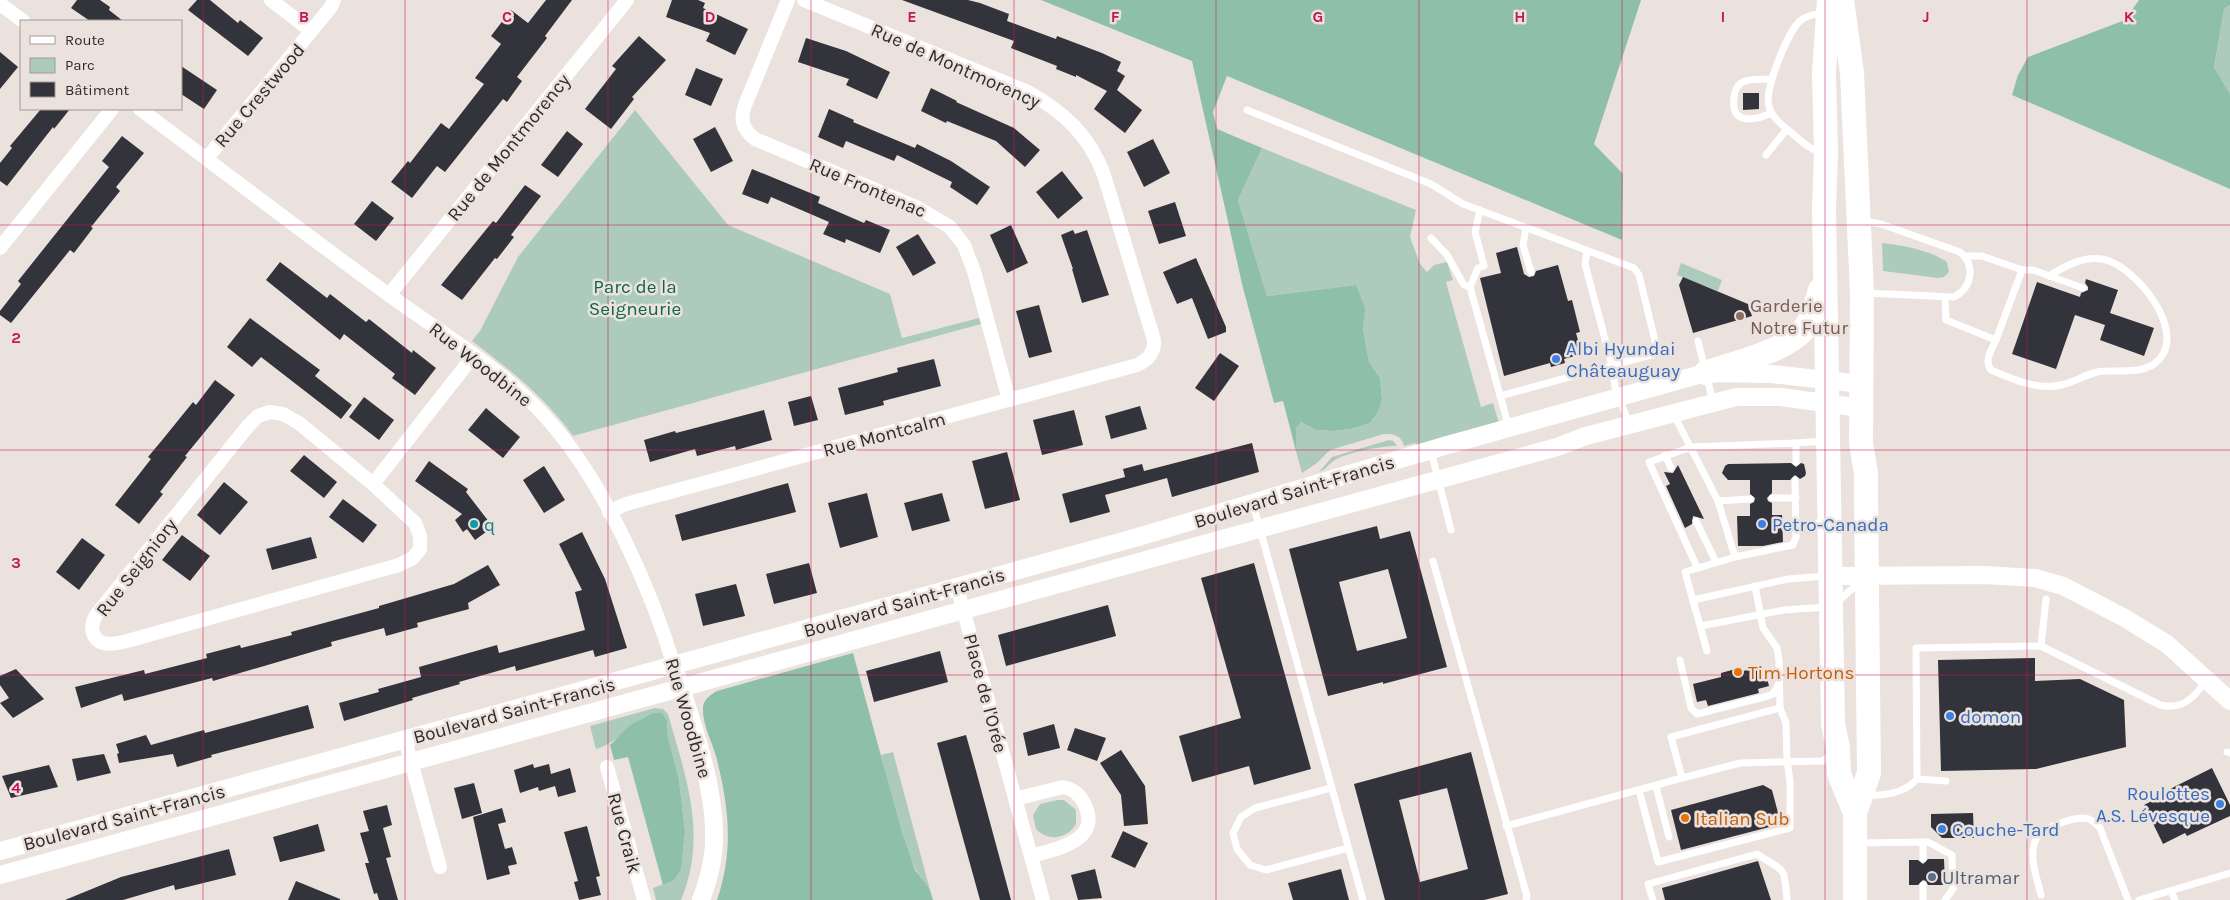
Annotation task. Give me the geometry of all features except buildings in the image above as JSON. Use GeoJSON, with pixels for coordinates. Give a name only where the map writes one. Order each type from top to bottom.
{"type":"FeatureCollection","features":[{"type":"Feature","properties":{"kind":"highway"},"geometry":{"type":"LineString","coordinates":[[1835,6],[1824,72],[1826,272],[1819,390],[1829,440],[1833,724],[1838,748],[1839,774],[1854,801],[1855,900]]}},
{"type":"Feature","properties":{"kind":"highway"},"geometry":{"type":"LineString","coordinates":[[1835,6],[1852,73],[1862,293],[1861,408],[1862,443],[1866,474],[1869,773],[1854,801]]}},
{"type":"Feature","properties":{"kind":"highway"},"geometry":{"type":"LineString","coordinates":[[1705,373],[1770,351],[1796,336],[1804,329],[1812,316],[1826,272]]}},
{"type":"Feature","properties":{"kind":"street","name":"Rue Crestwood"},"geometry":{"type":"LineString","coordinates":[[271,0],[311,31]]}},
{"type":"Feature","properties":{"kind":"street","name":"Rue Crestwood"},"geometry":{"type":"LineString","coordinates":[[206,158],[311,31],[334,0]]}},
{"type":"Feature","properties":{"kind":"street","name":"Rue de Montmorency"},"geometry":{"type":"LineString","coordinates":[[389,294],[627,0]]}},
{"type":"Feature","properties":{"kind":"street","name":"Rue Frontenac"},"geometry":{"type":"LineString","coordinates":[[788,0],[745,105],[742,114],[745,129],[754,139],[918,208],[950,226],[964,245],[974,271],[1009,400]]}},
{"type":"Feature","properties":{"kind":"street","name":"Rue de Montmorency"},"geometry":{"type":"LineString","coordinates":[[804,0],[1021,89],[1041,100],[1076,127],[1093,150],[1104,176],[1154,340],[1154,350]]}},
{"type":"Feature","properties":{"kind":"street"},"geometry":{"type":"LineString","coordinates":[[0,4],[22,20]]}},
{"type":"Feature","properties":{"kind":"street"},"geometry":{"type":"LineString","coordinates":[[3,240],[111,110]]}},
{"type":"Feature","properties":{"kind":"street","name":"Rue Woodbine"},"geometry":{"type":"LineString","coordinates":[[141,110],[474,355],[520,391],[556,428],[589,476],[609,512],[665,635],[706,778],[713,816],[714,849],[701,900]]}},
{"type":"Feature","properties":{"kind":"street","name":"Rue Montcalm"},"geometry":{"type":"LineString","coordinates":[[609,512],[626,504],[1137,365],[1144,362],[1154,350]]}},
{"type":"Feature","properties":{"kind":"street"},"geometry":{"type":"LineString","coordinates":[[373,484],[474,355]]}},
{"type":"Feature","properties":{"kind":"street","name":"Boulevard Saint-Francis"},"geometry":{"type":"LineString","coordinates":[[0,852],[1253,504],[1431,450],[1705,373],[1763,373],[1819,390]]}},
{"type":"Feature","properties":{"kind":"street"},"geometry":{"type":"LineString","coordinates":[[1819,390],[1861,384]]}},
{"type":"Feature","properties":{"kind":"street"},"geometry":{"type":"LineString","coordinates":[[1819,390],[1861,408]]}},
{"type":"Feature","properties":{"kind":"street","name":"Boulevard Saint-Francis"},"geometry":{"type":"LineString","coordinates":[[0,875],[1557,447],[1586,436],[1713,402],[1736,397],[1819,390]]}},
{"type":"Feature","properties":{"kind":"street","name":"Rue Seigniory"},"geometry":{"type":"LineString","coordinates":[[276,412],[290,417],[373,484],[410,518],[418,530],[420,549],[407,562],[127,641],[106,644],[100,642],[93,635],[94,619],[258,416],[276,412]]}},
{"type":"Feature","properties":{"kind":"street"},"geometry":{"type":"LineString","coordinates":[[1832,576],[1985,575],[2036,578],[2063,586],[2123,617],[2167,644],[2230,701]]}},
{"type":"Feature","properties":{"kind":"street","name":"Place de l'Orée"},"geometry":{"type":"LineString","coordinates":[[957,587],[1043,900]]}},
{"type":"Feature","properties":{"kind":"street"},"geometry":{"type":"LineString","coordinates":[[405,740],[440,867]]}},
{"type":"Feature","properties":{"kind":"street","name":"Rue Craik"},"geometry":{"type":"LineString","coordinates":[[607,767],[644,900]]}},
{"type":"Feature","properties":{"kind":"street"},"geometry":{"type":"LineString","coordinates":[[1015,799],[1064,787],[1078,794],[1086,808],[1088,820],[1080,838],[1069,845],[1031,856]]}},
{"type":"Feature","properties":{"kind":"lane"},"geometry":{"type":"LineString","coordinates":[[1826,153],[1810,148],[1787,129],[1771,113],[1768,97],[1772,79],[1798,23],[1835,6]]}},
{"type":"Feature","properties":{"kind":"lane"},"geometry":{"type":"LineString","coordinates":[[1771,113],[1761,118],[1741,118],[1737,114],[1734,102],[1737,87],[1740,83],[1772,79]]}},
{"type":"Feature","properties":{"kind":"lane"},"geometry":{"type":"LineString","coordinates":[[1247,110],[1431,184],[1463,204],[1634,268],[1637,271],[1658,353],[1500,396]]}},
{"type":"Feature","properties":{"kind":"lane"},"geometry":{"type":"LineString","coordinates":[[1766,154],[1787,129]]}},
{"type":"Feature","properties":{"kind":"lane"},"geometry":{"type":"LineString","coordinates":[[1480,210],[1476,232],[1484,266],[1478,268],[1470,287],[1507,428]]}},
{"type":"Feature","properties":{"kind":"lane"},"geometry":{"type":"LineString","coordinates":[[1859,221],[1881,224],[1954,249],[1965,256],[1982,256],[2022,270],[2033,270],[2083,288]]}},
{"type":"Feature","properties":{"kind":"lane"},"geometry":{"type":"LineString","coordinates":[[1526,228],[1523,246],[1531,272]]}},
{"type":"Feature","properties":{"kind":"lane"},"geometry":{"type":"LineString","coordinates":[[1431,238],[1447,255],[1464,285],[1470,287]]}},
{"type":"Feature","properties":{"kind":"lane"},"geometry":{"type":"LineString","coordinates":[[1587,251],[1585,264],[1612,366],[1618,397],[1629,425]]}},
{"type":"Feature","properties":{"kind":"lane"},"geometry":{"type":"LineString","coordinates":[[1862,293],[1954,297],[1962,293],[1967,286],[1970,271],[1965,256]]}},
{"type":"Feature","properties":{"kind":"lane"},"geometry":{"type":"LineString","coordinates":[[2022,270],[1988,360],[1988,366],[1992,370],[2039,386],[2061,385],[2096,372],[2145,368],[2154,364],[2161,356],[2167,334],[2161,313],[2142,287],[2126,271],[2103,259],[2092,258],[2070,264],[2049,276]]}},
{"type":"Feature","properties":{"kind":"lane"},"geometry":{"type":"LineString","coordinates":[[1945,297],[1946,320],[1996,340]]}},
{"type":"Feature","properties":{"kind":"lane"},"geometry":{"type":"LineString","coordinates":[[1698,341],[1713,402]]}},
{"type":"Feature","properties":{"kind":"lane"},"geometry":{"type":"LineString","coordinates":[[1673,413],[1718,501],[1735,557]]}},
{"type":"Feature","properties":{"kind":"lane"},"geometry":{"type":"LineString","coordinates":[[1697,567],[1648,462],[1691,447],[1829,440]]}},
{"type":"Feature","properties":{"kind":"lane"},"geometry":{"type":"LineString","coordinates":[[1796,442],[1796,462]]}},
{"type":"Feature","properties":{"kind":"lane"},"geometry":{"type":"LineString","coordinates":[[1431,450],[1451,530]]}},
{"type":"Feature","properties":{"kind":"lane"},"geometry":{"type":"LineString","coordinates":[[1665,455],[1671,468]]}},
{"type":"Feature","properties":{"kind":"lane"},"geometry":{"type":"LineString","coordinates":[[1707,651],[1685,572],[1735,557],[1793,545],[1796,537],[1796,480]]}},
{"type":"Feature","properties":{"kind":"lane"},"geometry":{"type":"LineString","coordinates":[[1772,498],[1796,498]]}},
{"type":"Feature","properties":{"kind":"lane"},"geometry":{"type":"LineString","coordinates":[[1718,501],[1750,499]]}},
{"type":"Feature","properties":{"kind":"lane"},"geometry":{"type":"LineString","coordinates":[[1253,504],[1363,900]]}},
{"type":"Feature","properties":{"kind":"lane"},"geometry":{"type":"LineString","coordinates":[[1696,521],[1716,562]]}},
{"type":"Feature","properties":{"kind":"lane"},"geometry":{"type":"LineString","coordinates":[[1796,524],[1830,523]]}},
{"type":"Feature","properties":{"kind":"lane"},"geometry":{"type":"LineString","coordinates":[[1433,561],[1527,896],[1526,900]]}},
{"type":"Feature","properties":{"kind":"lane"},"geometry":{"type":"LineString","coordinates":[[1701,626],[1797,608],[1832,606],[1867,575]]}},
{"type":"Feature","properties":{"kind":"lane"},"geometry":{"type":"LineString","coordinates":[[1694,600],[1788,579],[1832,576]]}},
{"type":"Feature","properties":{"kind":"lane"},"geometry":{"type":"LineString","coordinates":[[1639,790],[1658,862],[1790,828],[1790,781],[1787,761],[1786,722],[1780,708],[1777,648],[1763,628],[1755,586]]}},
{"type":"Feature","properties":{"kind":"lane"},"geometry":{"type":"LineString","coordinates":[[2041,646],[2046,599]]}},
{"type":"Feature","properties":{"kind":"lane"},"geometry":{"type":"LineString","coordinates":[[1854,801],[1902,790],[1917,779],[1919,771],[1916,648],[2041,646],[2160,705],[2176,706],[2186,703],[2193,698],[2206,680]]}},
{"type":"Feature","properties":{"kind":"lane"},"geometry":{"type":"LineString","coordinates":[[1680,660],[1691,708],[1697,714],[1768,696],[1773,694],[1780,682]]}},
{"type":"Feature","properties":{"kind":"lane"},"geometry":{"type":"LineString","coordinates":[[1682,778],[1672,737],[1780,708]]}},
{"type":"Feature","properties":{"kind":"lane"},"geometry":{"type":"LineString","coordinates":[[1506,826],[1740,763],[1823,761],[1838,748]]}},
{"type":"Feature","properties":{"kind":"lane"},"geometry":{"type":"LineString","coordinates":[[1917,779],[1946,781]]}},
{"type":"Feature","properties":{"kind":"lane"},"geometry":{"type":"LineString","coordinates":[[1656,786],[1669,837]]}},
{"type":"Feature","properties":{"kind":"lane"},"geometry":{"type":"LineString","coordinates":[[1331,788],[1255,808],[1241,817],[1233,834],[1237,849],[1250,865],[1266,870],[1348,848]]}},
{"type":"Feature","properties":{"kind":"lane"},"geometry":{"type":"LineString","coordinates":[[2041,895],[2033,859],[2034,843],[2040,833],[2048,827],[2084,818],[2093,821],[2100,828],[2128,900]]}},
{"type":"Feature","properties":{"kind":"lane"},"geometry":{"type":"LineString","coordinates":[[1923,842],[1923,859]]}},
{"type":"Feature","properties":{"kind":"lane"},"geometry":{"type":"LineString","coordinates":[[1855,843],[1928,842],[1952,855],[1953,889],[1945,900]]}},
{"type":"Feature","properties":{"kind":"lane"},"geometry":{"type":"LineString","coordinates":[[1650,899],[1648,884],[1757,854],[1781,868],[1785,876],[1787,900]]}},
{"type":"Feature","properties":{"kind":"lane"},"geometry":{"type":"LineString","coordinates":[[2139,900],[2230,873]]}},
{"type":"Feature","properties":{"kind":"lane"},"geometry":{"type":"LineString","coordinates":[[1923,885],[1923,900]]}},
{"type":"Feature","properties":{"kind":"lane"},"geometry":{"type":"LineString","coordinates":[[2172,890],[2175,900]]}},
{"type":"Feature","properties":{"kind":"green space"},"geometry":{"type":"Polygon","coordinates":[[[1041,0],[1641,0],[1594,144],[1623,174],[1622,240],[1227,76],[1213,112],[1217,129],[1262,148],[1238,200],[1267,296],[1356,285],[1365,308],[1363,328],[1369,362],[1380,378],[1382,400],[1378,412],[1370,423],[1351,429],[1333,431],[1316,430],[1301,422],[1296,428],[1296,451],[1283,401],[1274,403],[1243,288],[1192,61],[1041,0]]]}},
{"type":"Feature","properties":{"kind":"green space"},"geometry":{"type":"Polygon","coordinates":[[[2139,0],[2230,0],[2230,5],[2224,9],[2214,68],[2230,94],[2230,189],[2012,95],[2018,75],[2028,57],[2125,20],[2139,0]]]}},
{"type":"Feature","properties":{"kind":"green space"},"geometry":{"type":"Polygon","coordinates":[[[2230,5],[2230,94],[2214,69],[2224,9],[2230,5]]]}},
{"type":"Feature","properties":{"kind":"green space","name":"Parc de la Seigneurie"},"geometry":{"type":"Polygon","coordinates":[[[635,110],[728,225],[890,294],[902,338],[979,318],[981,324],[573,436],[538,396],[513,373],[472,341],[480,331],[518,257],[635,110]]]}},
{"type":"Feature","properties":{"kind":"green space"},"geometry":{"type":"Polygon","coordinates":[[[1262,148],[1416,210],[1410,237],[1420,264],[1427,272],[1434,265],[1447,262],[1453,280],[1446,282],[1481,407],[1493,403],[1499,423],[1417,446],[1416,443],[1404,446],[1401,439],[1397,436],[1384,434],[1330,450],[1317,463],[1302,473],[1296,451],[1296,428],[1301,422],[1316,430],[1333,431],[1351,429],[1370,423],[1378,412],[1382,400],[1380,378],[1369,362],[1363,327],[1364,308],[1356,285],[1267,296],[1238,200],[1262,148]]]}},
{"type":"Feature","properties":{"kind":"green space"},"geometry":{"type":"Polygon","coordinates":[[[1882,243],[1932,254],[1947,262],[1949,272],[1944,277],[1938,278],[1883,271],[1882,243]]]}},
{"type":"Feature","properties":{"kind":"green space"},"geometry":{"type":"Polygon","coordinates":[[[1681,263],[1722,280],[1718,291],[1677,275],[1681,263]]]}},
{"type":"Feature","properties":{"kind":"green space"},"geometry":{"type":"Polygon","coordinates":[[[1389,440],[1393,441],[1397,446],[1374,448],[1348,454],[1335,460],[1319,472],[1332,457],[1389,440]]]}},
{"type":"Feature","properties":{"kind":"green space"},"geometry":{"type":"Polygon","coordinates":[[[853,653],[902,833],[915,870],[930,890],[933,900],[717,900],[726,864],[728,846],[727,811],[716,756],[704,720],[704,703],[709,696],[717,691],[853,653]]]}},
{"type":"Feature","properties":{"kind":"green space"},"geometry":{"type":"Polygon","coordinates":[[[655,708],[663,709],[668,714],[687,784],[691,807],[693,853],[689,876],[681,900],[656,900],[653,888],[674,880],[681,870],[685,832],[679,780],[668,737],[667,720],[662,713],[644,718],[613,741],[596,749],[590,726],[655,708]]]}},
{"type":"Feature","properties":{"kind":"green space"},"geometry":{"type":"Polygon","coordinates":[[[653,713],[662,713],[667,720],[668,737],[679,780],[685,832],[681,870],[674,880],[663,885],[628,757],[614,760],[610,745],[629,726],[653,713]]]}},
{"type":"Feature","properties":{"kind":"green space"},"geometry":{"type":"Polygon","coordinates":[[[893,752],[930,890],[919,876],[911,860],[898,826],[881,755],[893,752]]]}},
{"type":"Feature","properties":{"kind":"green space"},"geometry":{"type":"Polygon","coordinates":[[[1064,800],[1076,810],[1076,824],[1063,836],[1046,836],[1036,829],[1033,815],[1040,804],[1064,800]]]}},
{"type":"Feature","properties":{"kind":"place","name":"Garderie Notre Futur"},"geometry":{"type":"Point","coordinates":[1740,316]}},
{"type":"Feature","properties":{"kind":"place","name":"Albi Hyundai Châteauguay"},"geometry":{"type":"Point","coordinates":[1556,359]}},
{"type":"Feature","properties":{"kind":"place","name":"q"},"geometry":{"type":"Point","coordinates":[474,524]}},
{"type":"Feature","properties":{"kind":"place","name":"Petro-Canada"},"geometry":{"type":"Point","coordinates":[1762,524]}},
{"type":"Feature","properties":{"kind":"place","name":"Tim Hortons"},"geometry":{"type":"Point","coordinates":[1738,672]}},
{"type":"Feature","properties":{"kind":"place","name":"domon"},"geometry":{"type":"Point","coordinates":[1950,716]}},
{"type":"Feature","properties":{"kind":"place","name":"Roulottes A.S. Lévesque"},"geometry":{"type":"Point","coordinates":[2220,804]}},
{"type":"Feature","properties":{"kind":"place","name":"Italian Sub"},"geometry":{"type":"Point","coordinates":[1685,818]}},
{"type":"Feature","properties":{"kind":"place","name":"Couche-Tard"},"geometry":{"type":"Point","coordinates":[1942,829]}},
{"type":"Feature","properties":{"kind":"place","name":"Ultramar"},"geometry":{"type":"Point","coordinates":[1932,877]}}]}
